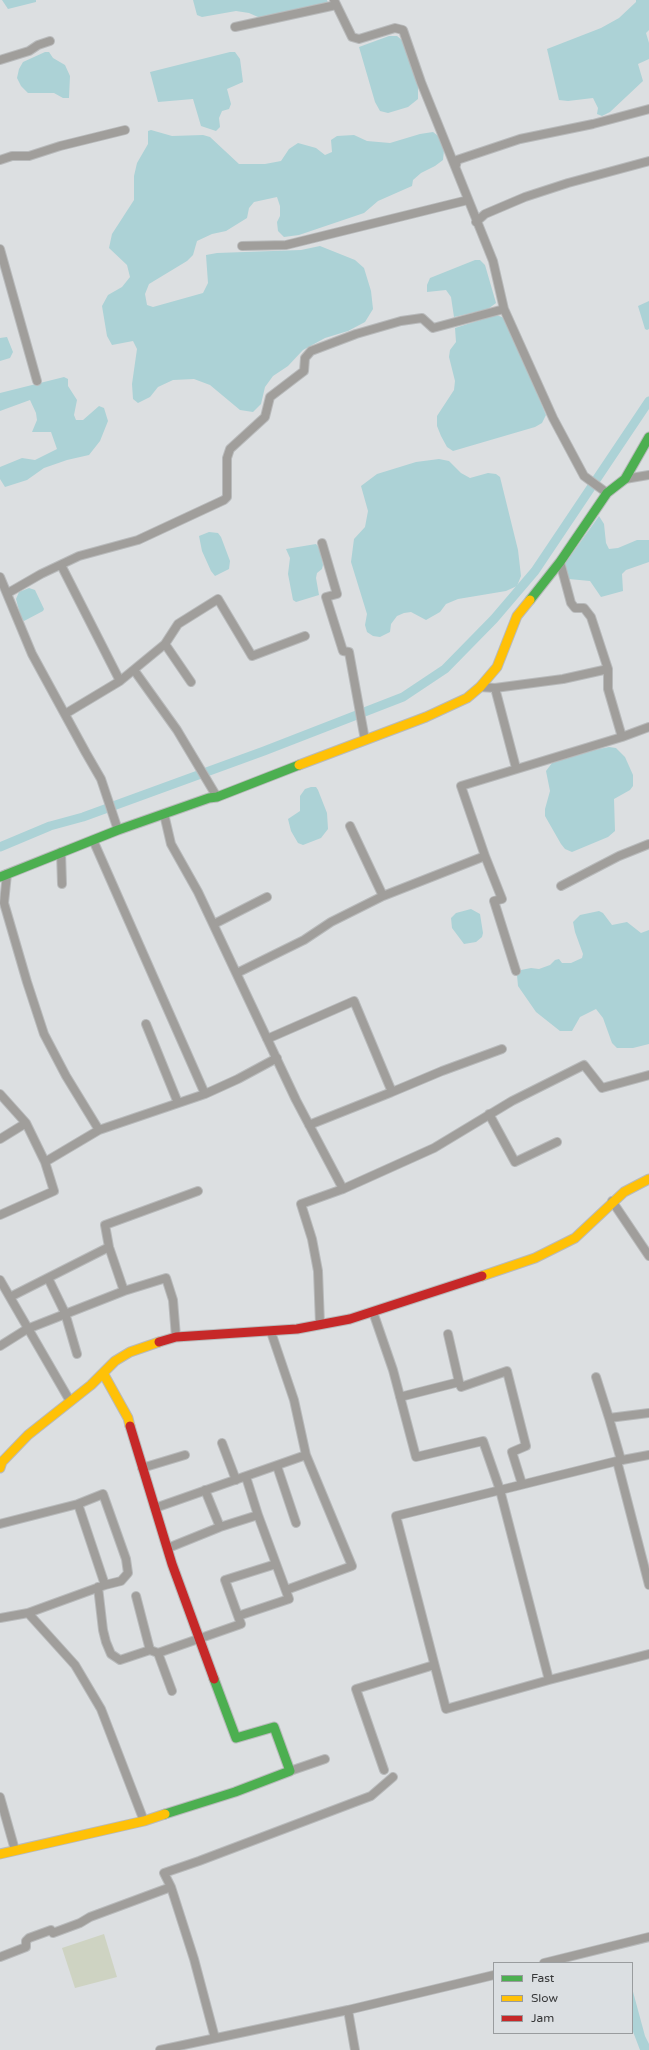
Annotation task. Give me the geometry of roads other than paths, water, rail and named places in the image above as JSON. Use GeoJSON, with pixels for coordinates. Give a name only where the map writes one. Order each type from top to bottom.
{"type":"FeatureCollection","features":[{"type":"Feature","properties":{"kind":"street"},"geometry":{"type":"LineString","coordinates":[[235,27],[335,3],[352,37],[359,39],[395,28],[403,30],[421,82],[456,165],[476,222],[494,261],[504,309],[553,418],[584,476],[605,491]]}},
{"type":"Feature","properties":{"kind":"street"},"geometry":{"type":"LineString","coordinates":[[0,60],[29,51],[38,45],[50,41]]}},
{"type":"Feature","properties":{"kind":"street"},"geometry":{"type":"LineString","coordinates":[[456,165],[457,160],[520,139],[593,124],[649,109]]}},
{"type":"Feature","properties":{"kind":"street"},"geometry":{"type":"LineString","coordinates":[[0,160],[12,156],[29,156],[60,146],[124,130]]}},
{"type":"Feature","properties":{"kind":"street"},"geometry":{"type":"LineString","coordinates":[[476,222],[485,214],[525,197],[575,181],[649,161]]}},
{"type":"Feature","properties":{"kind":"street"},"geometry":{"type":"LineString","coordinates":[[242,246],[286,245],[468,200]]}},
{"type":"Feature","properties":{"kind":"street"},"geometry":{"type":"LineString","coordinates":[[0,249],[37,380]]}},
{"type":"Feature","properties":{"kind":"street"},"geometry":{"type":"LineString","coordinates":[[8,593],[61,565],[99,549],[138,540],[224,500],[227,497],[227,458],[230,449],[264,418],[270,397],[304,371],[305,358],[311,351],[356,334],[401,321],[422,318],[433,328],[504,309]]}},
{"type":"Feature","properties":{"kind":"street"},"geometry":{"type":"LineString","coordinates":[[625,479],[649,437]]}},
{"type":"Feature","properties":{"kind":"street"},"geometry":{"type":"LineString","coordinates":[[99,1130],[56,1060],[44,1034],[4,903],[3,876],[118,830],[164,814],[364,736],[454,706],[467,698],[480,687],[497,667],[518,616],[560,562],[605,491],[625,479],[649,475]]}},
{"type":"Feature","properties":{"kind":"street"},"geometry":{"type":"LineString","coordinates":[[322,543],[337,594],[326,597],[343,651],[349,652],[364,736]]}},
{"type":"Feature","properties":{"kind":"street"},"geometry":{"type":"LineString","coordinates":[[560,562],[571,603],[576,608],[584,608],[591,617],[608,668],[608,689],[622,737]]}},
{"type":"Feature","properties":{"kind":"street"},"geometry":{"type":"LineString","coordinates":[[61,565],[120,681]]}},
{"type":"Feature","properties":{"kind":"street"},"geometry":{"type":"LineString","coordinates":[[0,577],[8,593],[32,654],[101,779],[118,830]]}},
{"type":"Feature","properties":{"kind":"street"},"geometry":{"type":"LineString","coordinates":[[65,714],[120,681],[165,644],[178,624],[218,599],[252,656],[305,636]]}},
{"type":"Feature","properties":{"kind":"street"},"geometry":{"type":"LineString","coordinates":[[165,644],[191,682]]}},
{"type":"Feature","properties":{"kind":"street"},"geometry":{"type":"LineString","coordinates":[[480,687],[495,688],[562,679],[608,668]]}},
{"type":"Feature","properties":{"kind":"street"},"geometry":{"type":"LineString","coordinates":[[134,670],[177,730],[215,793]]}},
{"type":"Feature","properties":{"kind":"street"},"geometry":{"type":"LineString","coordinates":[[495,688],[516,768]]}},
{"type":"Feature","properties":{"kind":"street"},"geometry":{"type":"LineString","coordinates":[[516,971],[494,901],[502,899],[485,856],[461,786],[516,768],[622,737],[649,727]]}},
{"type":"Feature","properties":{"kind":"street"},"geometry":{"type":"LineString","coordinates":[[164,814],[171,844],[214,924],[309,1125],[327,1156],[343,1189]]}},
{"type":"Feature","properties":{"kind":"street"},"geometry":{"type":"LineString","coordinates":[[350,826],[383,896]]}},
{"type":"Feature","properties":{"kind":"street"},"geometry":{"type":"LineString","coordinates":[[93,840],[205,1094]]}},
{"type":"Feature","properties":{"kind":"street"},"geometry":{"type":"LineString","coordinates":[[561,886],[619,856],[649,844]]}},
{"type":"Feature","properties":{"kind":"street"},"geometry":{"type":"LineString","coordinates":[[62,852],[62,884]]}},
{"type":"Feature","properties":{"kind":"street"},"geometry":{"type":"LineString","coordinates":[[237,973],[304,940],[330,922],[364,904],[485,856]]}},
{"type":"Feature","properties":{"kind":"street"},"geometry":{"type":"LineString","coordinates":[[214,924],[267,897]]}},
{"type":"Feature","properties":{"kind":"street"},"geometry":{"type":"LineString","coordinates":[[267,1038],[354,1001],[392,1092]]}},
{"type":"Feature","properties":{"kind":"street"},"geometry":{"type":"LineString","coordinates":[[146,1024],[178,1103]]}},
{"type":"Feature","properties":{"kind":"street"},"geometry":{"type":"LineString","coordinates":[[309,1125],[502,1048]]}},
{"type":"Feature","properties":{"kind":"street"},"geometry":{"type":"LineString","coordinates":[[45,1162],[99,1130],[205,1094],[238,1079],[277,1058]]}},
{"type":"Feature","properties":{"kind":"street"},"geometry":{"type":"LineString","coordinates":[[320,1324],[318,1271],[312,1239],[301,1204],[343,1189],[434,1148],[512,1100],[584,1065],[602,1088],[649,1075]]}},
{"type":"Feature","properties":{"kind":"street"},"geometry":{"type":"LineString","coordinates":[[0,1094],[26,1123],[45,1162],[54,1191],[0,1215]]}},
{"type":"Feature","properties":{"kind":"street"},"geometry":{"type":"LineString","coordinates":[[489,1114],[515,1162],[557,1142]]}},
{"type":"Feature","properties":{"kind":"street"},"geometry":{"type":"LineString","coordinates":[[0,1139],[26,1123]]}},
{"type":"Feature","properties":{"kind":"street"},"geometry":{"type":"LineString","coordinates":[[1,1463],[28,1435],[103,1373],[115,1361],[130,1352],[150,1344],[176,1337],[271,1332],[350,1319],[535,1258],[575,1238],[624,1192],[649,1179]]}},
{"type":"Feature","properties":{"kind":"street"},"geometry":{"type":"LineString","coordinates":[[124,1291],[109,1247],[105,1225],[198,1191]]}},
{"type":"Feature","properties":{"kind":"street"},"geometry":{"type":"LineString","coordinates":[[612,1202],[649,1256]]}},
{"type":"Feature","properties":{"kind":"street"},"geometry":{"type":"LineString","coordinates":[[10,1297],[109,1247]]}},
{"type":"Feature","properties":{"kind":"street"},"geometry":{"type":"LineString","coordinates":[[48,1278],[65,1313],[77,1354]]}},
{"type":"Feature","properties":{"kind":"street"},"geometry":{"type":"LineString","coordinates":[[0,1346],[27,1329],[65,1313],[124,1291],[166,1278],[173,1300],[176,1337]]}},
{"type":"Feature","properties":{"kind":"street"},"geometry":{"type":"LineString","coordinates":[[0,1280],[70,1401]]}},
{"type":"Feature","properties":{"kind":"street"},"geometry":{"type":"LineString","coordinates":[[373,1312],[400,1397],[416,1457],[483,1441],[500,1490],[549,1680]]}},
{"type":"Feature","properties":{"kind":"street"},"geometry":{"type":"LineString","coordinates":[[271,1332],[294,1400],[306,1455],[352,1566],[286,1590]]}},
{"type":"Feature","properties":{"kind":"street"},"geometry":{"type":"LineString","coordinates":[[448,1334],[461,1387],[507,1371],[526,1446],[512,1452],[522,1484]]}},
{"type":"Feature","properties":{"kind":"street"},"geometry":{"type":"LineString","coordinates":[[103,1373],[128,1418],[142,1468],[168,1548],[236,1738],[274,1727],[290,1771]]}},
{"type":"Feature","properties":{"kind":"street"},"geometry":{"type":"LineString","coordinates":[[596,1377],[610,1418],[649,1586]]}},
{"type":"Feature","properties":{"kind":"street"},"geometry":{"type":"LineString","coordinates":[[400,1397],[459,1382]]}},
{"type":"Feature","properties":{"kind":"street"},"geometry":{"type":"LineString","coordinates":[[610,1418],[649,1413]]}},
{"type":"Feature","properties":{"kind":"street"},"geometry":{"type":"LineString","coordinates":[[222,1443],[236,1480]]}},
{"type":"Feature","properties":{"kind":"street"},"geometry":{"type":"LineString","coordinates":[[142,1468],[185,1455]]}},
{"type":"Feature","properties":{"kind":"street"},"geometry":{"type":"LineString","coordinates":[[155,1508],[306,1455]]}},
{"type":"Feature","properties":{"kind":"street"},"geometry":{"type":"LineString","coordinates":[[649,1455],[522,1484],[396,1516],[446,1710],[549,1680],[649,1654]]}},
{"type":"Feature","properties":{"kind":"street"},"geometry":{"type":"LineString","coordinates":[[277,1466],[296,1523]]}},
{"type":"Feature","properties":{"kind":"street"},"geometry":{"type":"LineString","coordinates":[[238,1616],[289,1599],[258,1515],[246,1477]]}},
{"type":"Feature","properties":{"kind":"street"},"geometry":{"type":"LineString","coordinates":[[205,1490],[220,1527]]}},
{"type":"Feature","properties":{"kind":"street"},"geometry":{"type":"LineString","coordinates":[[0,1524],[78,1504],[103,1494],[120,1541],[128,1573],[120,1581],[28,1613],[0,1618]]}},
{"type":"Feature","properties":{"kind":"street"},"geometry":{"type":"LineString","coordinates":[[78,1504],[102,1586],[103,1630],[106,1642],[111,1654],[120,1660],[200,1640],[240,1624],[225,1580],[276,1564]]}},
{"type":"Feature","properties":{"kind":"street"},"geometry":{"type":"LineString","coordinates":[[168,1548],[220,1527],[258,1515]]}},
{"type":"Feature","properties":{"kind":"street"},"geometry":{"type":"LineString","coordinates":[[136,1596],[154,1651],[172,1691]]}},
{"type":"Feature","properties":{"kind":"street"},"geometry":{"type":"LineString","coordinates":[[28,1613],[75,1665],[101,1709],[144,1821]]}},
{"type":"Feature","properties":{"kind":"street"},"geometry":{"type":"LineString","coordinates":[[384,1770],[356,1689],[434,1666]]}},
{"type":"Feature","properties":{"kind":"street"},"geometry":{"type":"LineString","coordinates":[[0,1854],[144,1821],[235,1792],[325,1759]]}},
{"type":"Feature","properties":{"kind":"street"},"geometry":{"type":"LineString","coordinates":[[215,2038],[194,1959],[171,1887],[164,1873],[198,1862],[371,1796],[393,1777]]}},
{"type":"Feature","properties":{"kind":"street"},"geometry":{"type":"LineString","coordinates":[[0,1797],[15,1850]]}},
{"type":"Feature","properties":{"kind":"street"},"geometry":{"type":"LineString","coordinates":[[0,1957],[26,1947],[26,1941],[29,1938],[51,1930],[53,1933],[80,1923],[116,1906],[171,1887]]}},
{"type":"Feature","properties":{"kind":"street"},"geometry":{"type":"LineString","coordinates":[[548,1962],[649,1937]]}},
{"type":"Feature","properties":{"kind":"street"},"geometry":{"type":"LineString","coordinates":[[160,2050],[348,2010],[493,1976]]}},
{"type":"Feature","properties":{"kind":"street"},"geometry":{"type":"LineString","coordinates":[[348,2010],[355,2050]]}},
{"type":"Feature","properties":{"kind":"water"},"geometry":{"type":"Polygon","coordinates":[[[2,0],[36,0],[36,2],[8,9],[2,0]]]}},
{"type":"Feature","properties":{"kind":"water"},"geometry":{"type":"Polygon","coordinates":[[[193,0],[327,0],[329,6],[271,17],[258,17],[249,13],[236,11],[202,17],[197,15],[193,0]]]}},
{"type":"Feature","properties":{"kind":"water"},"geometry":{"type":"Polygon","coordinates":[[[636,0],[649,0],[649,30],[646,33],[649,43],[649,59],[638,64],[643,81],[610,112],[602,116],[597,114],[598,108],[593,98],[568,101],[559,100],[547,49],[601,28],[619,18],[636,2],[636,0]]]}},
{"type":"Feature","properties":{"kind":"water"},"geometry":{"type":"Polygon","coordinates":[[[389,36],[397,36],[403,41],[408,51],[418,87],[418,99],[408,107],[388,113],[380,111],[375,102],[359,47],[389,36]]]}},
{"type":"Feature","properties":{"kind":"water"},"geometry":{"type":"Polygon","coordinates":[[[45,52],[49,52],[53,58],[65,65],[70,76],[69,98],[63,98],[54,93],[28,93],[21,86],[17,78],[19,69],[23,62],[45,52]]]}},
{"type":"Feature","properties":{"kind":"water"},"geometry":{"type":"Polygon","coordinates":[[[235,52],[240,59],[243,82],[227,89],[231,104],[229,109],[222,111],[219,118],[220,127],[216,131],[201,126],[193,99],[158,102],[150,72],[235,52]]]}},
{"type":"Feature","properties":{"kind":"water"},"geometry":{"type":"Polygon","coordinates":[[[151,130],[172,136],[203,135],[210,137],[239,164],[265,164],[281,161],[289,149],[298,143],[316,148],[325,155],[332,152],[331,140],[337,136],[354,135],[367,141],[390,143],[420,134],[433,132],[442,139],[444,150],[443,160],[421,173],[413,180],[412,186],[378,201],[364,213],[299,235],[284,237],[278,231],[277,222],[280,216],[280,206],[277,197],[254,202],[249,208],[247,218],[226,231],[212,234],[197,241],[193,255],[187,261],[149,284],[145,294],[147,305],[153,307],[203,293],[208,283],[206,255],[217,253],[301,250],[320,246],[355,260],[364,268],[371,291],[373,309],[365,322],[348,331],[325,338],[303,350],[288,366],[273,376],[265,387],[261,404],[253,412],[240,410],[210,385],[194,379],[173,380],[158,387],[150,397],[138,403],[133,399],[132,384],[137,349],[133,341],[112,345],[107,336],[102,306],[108,295],[122,287],[130,277],[127,265],[109,248],[112,234],[134,200],[134,176],[137,163],[148,144],[148,131],[151,130]]]}},
{"type":"Feature","properties":{"kind":"water"},"geometry":{"type":"Polygon","coordinates":[[[475,260],[480,260],[485,265],[496,303],[488,309],[454,317],[451,297],[446,290],[427,292],[427,285],[430,278],[475,260]]]}},
{"type":"Feature","properties":{"kind":"water"},"geometry":{"type":"Polygon","coordinates":[[[649,301],[649,329],[647,330],[645,329],[638,306],[649,301]]]}},
{"type":"Feature","properties":{"kind":"water"},"geometry":{"type":"Polygon","coordinates":[[[496,315],[502,317],[508,324],[546,415],[542,423],[535,427],[453,451],[447,447],[441,436],[437,426],[437,416],[454,390],[455,381],[449,357],[450,350],[456,342],[455,328],[496,315]]]}},
{"type":"Feature","properties":{"kind":"water"},"geometry":{"type":"Polygon","coordinates":[[[7,337],[13,352],[10,358],[0,361],[0,338],[7,337]]]}},
{"type":"Feature","properties":{"kind":"water"},"geometry":{"type":"Polygon","coordinates":[[[64,377],[68,379],[68,386],[77,400],[74,415],[76,420],[83,420],[99,406],[104,408],[108,421],[100,441],[89,455],[67,460],[44,468],[27,480],[5,487],[0,479],[0,467],[22,458],[35,460],[57,449],[51,432],[32,432],[37,420],[36,413],[30,400],[0,411],[0,393],[64,377]]]}},
{"type":"Feature","properties":{"kind":"water"},"geometry":{"type":"Polygon","coordinates":[[[439,459],[449,461],[461,473],[470,478],[488,473],[496,474],[500,477],[518,550],[521,576],[517,586],[506,591],[458,599],[446,604],[440,612],[426,620],[411,612],[404,613],[397,616],[391,624],[390,632],[380,637],[373,636],[367,632],[365,625],[367,614],[351,562],[354,539],[365,527],[368,511],[361,486],[377,474],[416,462],[439,459]]]}},
{"type":"Feature","properties":{"kind":"water"},"geometry":{"type":"Polygon","coordinates":[[[599,516],[604,524],[606,543],[609,549],[618,548],[637,540],[649,540],[649,562],[626,570],[622,574],[623,591],[601,597],[590,581],[569,579],[566,575],[564,565],[599,516]]]}},
{"type":"Feature","properties":{"kind":"water"},"geometry":{"type":"Polygon","coordinates":[[[209,532],[218,533],[221,537],[230,561],[229,569],[215,576],[211,571],[202,551],[199,536],[209,532]]]}},
{"type":"Feature","properties":{"kind":"water"},"geometry":{"type":"Polygon","coordinates":[[[316,544],[320,549],[323,565],[322,569],[317,573],[316,578],[319,595],[296,602],[293,600],[288,574],[290,558],[286,549],[316,544]]]}},
{"type":"Feature","properties":{"kind":"water"},"geometry":{"type":"Polygon","coordinates":[[[29,588],[35,590],[44,609],[43,611],[24,621],[21,618],[16,599],[19,592],[29,588]]]}},
{"type":"Feature","properties":{"kind":"water"},"geometry":{"type":"Polygon","coordinates":[[[609,747],[616,748],[625,757],[633,775],[633,786],[630,790],[614,799],[615,831],[608,837],[572,852],[565,849],[561,844],[545,816],[545,809],[550,791],[546,771],[552,763],[609,747]]]}},
{"type":"Feature","properties":{"kind":"water"},"geometry":{"type":"Polygon","coordinates":[[[316,787],[318,790],[327,813],[328,829],[321,838],[303,845],[298,843],[291,831],[288,819],[300,811],[300,796],[305,789],[316,787]]]}},
{"type":"Feature","properties":{"kind":"water"},"geometry":{"type":"Polygon","coordinates":[[[471,909],[480,914],[483,933],[482,937],[476,942],[464,944],[452,928],[451,918],[456,913],[471,909]]]}},
{"type":"Feature","properties":{"kind":"water"},"geometry":{"type":"Polygon","coordinates":[[[599,911],[603,913],[612,925],[627,922],[641,933],[649,930],[649,1044],[633,1048],[617,1048],[612,1043],[603,1018],[596,1009],[580,1017],[572,1031],[560,1031],[536,1012],[518,986],[517,975],[521,970],[531,968],[539,969],[550,965],[555,960],[559,959],[562,963],[571,963],[582,958],[583,954],[573,922],[580,915],[599,911]]]}},
{"type":"Feature","properties":{"kind":"water"},"geometry":{"type":"Polygon","coordinates":[[[633,1992],[645,2036],[649,2044],[649,2050],[640,2050],[633,2032],[633,1992]]]}},
{"type":"Feature","properties":{"kind":"waterway"},"geometry":{"type":"LineString","coordinates":[[0,847],[50,826],[83,817],[264,751],[403,697],[445,669],[494,619],[535,571],[649,401]]}}]}
